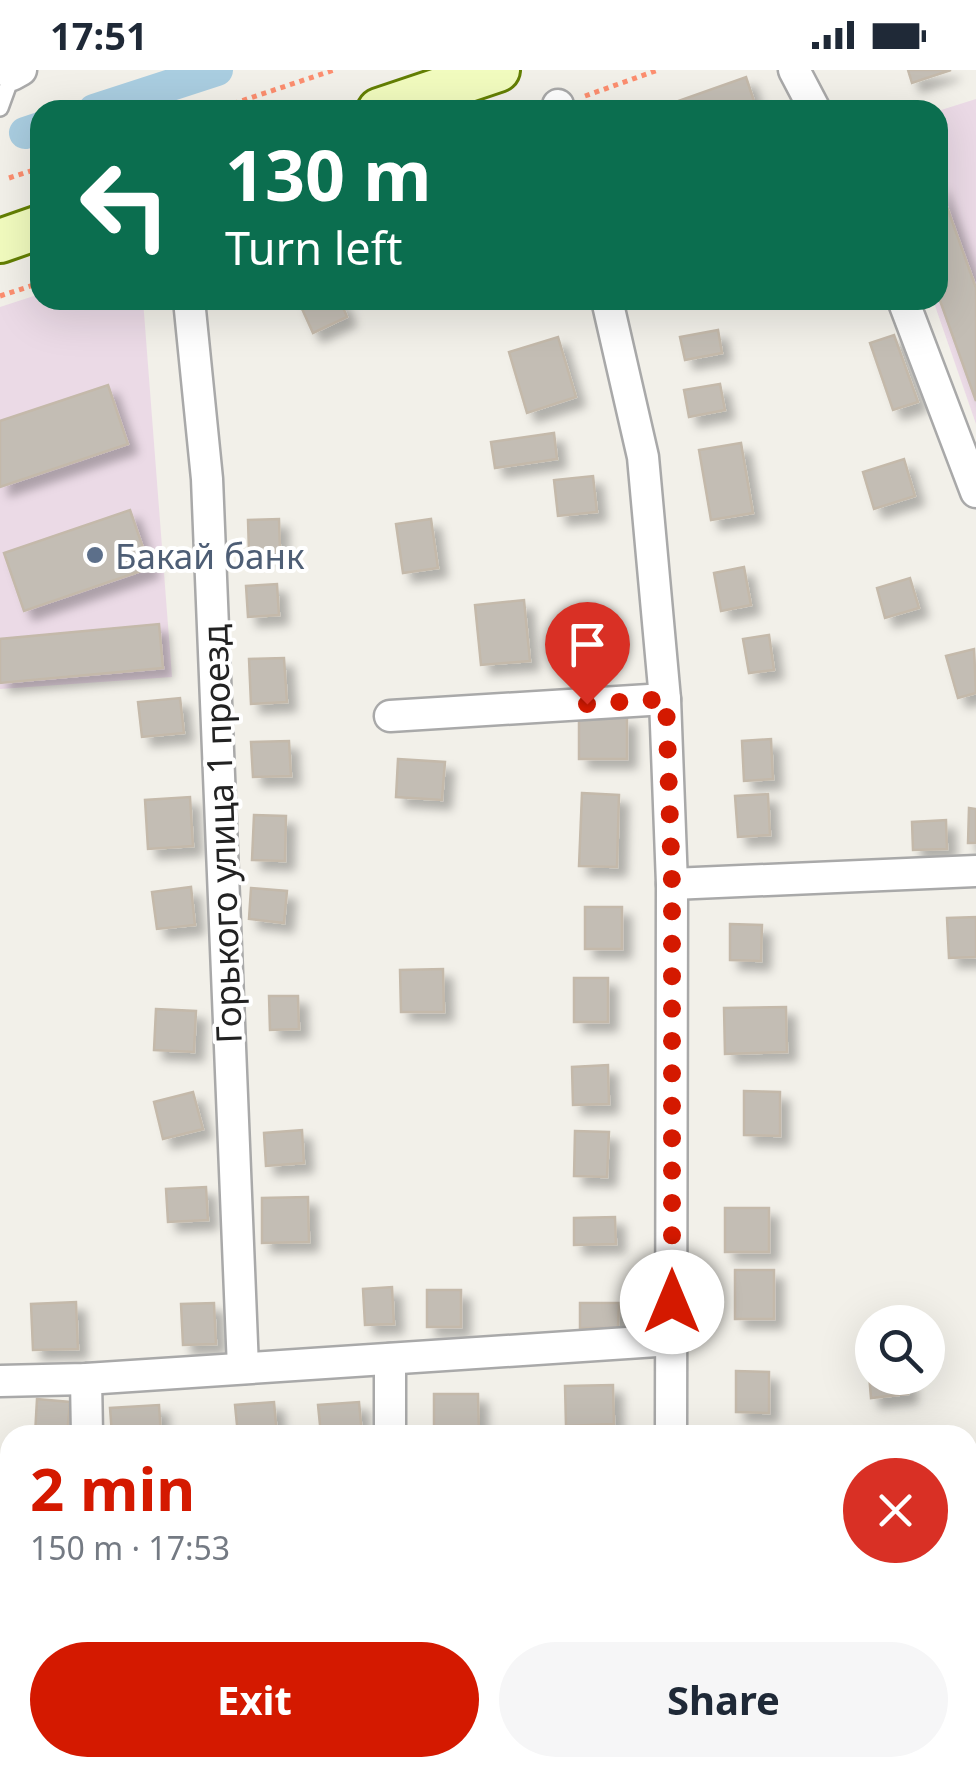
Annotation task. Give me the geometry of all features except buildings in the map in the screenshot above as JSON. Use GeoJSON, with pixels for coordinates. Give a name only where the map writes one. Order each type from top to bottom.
{"type":"FeatureCollection","features":[{"type":"Feature","properties":{"kind":"main road"},"geometry":{"type":"LineString","coordinates":[[409,100],[498,70]]}},
{"type":"Feature","properties":{"kind":"main road"},"geometry":{"type":"LineString","coordinates":[[0,242],[30,231]]}},
{"type":"Feature","properties":{"kind":"street"},"geometry":{"type":"LineString","coordinates":[[794,70],[810,100]]}},
{"type":"Feature","properties":{"kind":"street","name":"Горького улица 1 проезд"},"geometry":{"type":"LineString","coordinates":[[189,310],[207,480],[243,1368]]}},
{"type":"Feature","properties":{"kind":"street"},"geometry":{"type":"LineString","coordinates":[[609,310],[643,457],[666,699],[672,884],[672,1425]]}},
{"type":"Feature","properties":{"kind":"street"},"geometry":{"type":"LineString","coordinates":[[907,310],[976,492]]}},
{"type":"Feature","properties":{"kind":"street"},"geometry":{"type":"LineString","coordinates":[[390,716],[666,699]]}},
{"type":"Feature","properties":{"kind":"street"},"geometry":{"type":"LineString","coordinates":[[672,884],[976,871]]}},
{"type":"Feature","properties":{"kind":"street"},"geometry":{"type":"LineString","coordinates":[[0,1381],[86,1379],[672,1340]]}},
{"type":"Feature","properties":{"kind":"street"},"geometry":{"type":"LineString","coordinates":[[390,1359],[390,1425]]}},
{"type":"Feature","properties":{"kind":"street"},"geometry":{"type":"LineString","coordinates":[[86,1379],[87,1425]]}},
{"type":"Feature","properties":{"kind":"lane"},"geometry":{"type":"LineString","coordinates":[[0,108],[13,72]]}},
{"type":"Feature","properties":{"kind":"path"},"geometry":{"type":"LineString","coordinates":[[244,100],[334,70]]}},
{"type":"Feature","properties":{"kind":"path"},"geometry":{"type":"LineString","coordinates":[[579,100],[658,70]]}},
{"type":"Feature","properties":{"kind":"path"},"geometry":{"type":"LineString","coordinates":[[8,178],[30,171]]}},
{"type":"Feature","properties":{"kind":"path"},"geometry":{"type":"LineString","coordinates":[[0,296],[30,286]]}},
{"type":"Feature","properties":{"kind":"shaded area"},"geometry":{"type":"Polygon","coordinates":[[[976,99],[976,424],[936,310],[948,310],[948,108],[976,99]]]}},
{"type":"Feature","properties":{"kind":"shaded area"},"geometry":{"type":"Polygon","coordinates":[[[30,297],[30,310],[144,310],[172,677],[0,689],[0,307],[30,297]]]}},
{"type":"Feature","properties":{"kind":"waterway"},"geometry":{"type":"LineString","coordinates":[[125,100],[217,70]]}},
{"type":"Feature","properties":{"kind":"waterway"},"geometry":{"type":"LineString","coordinates":[[25,133],[30,131]]}},
{"type":"Feature","properties":{"kind":"place","name":"Бакай банк"},"geometry":{"type":"Point","coordinates":[95,555]}},
{"type":"Feature","properties":{"kind":"route"},"geometry":{"type":"LineString","coordinates":[[587,704],[666,699],[672,884],[672,1302]]}}]}
